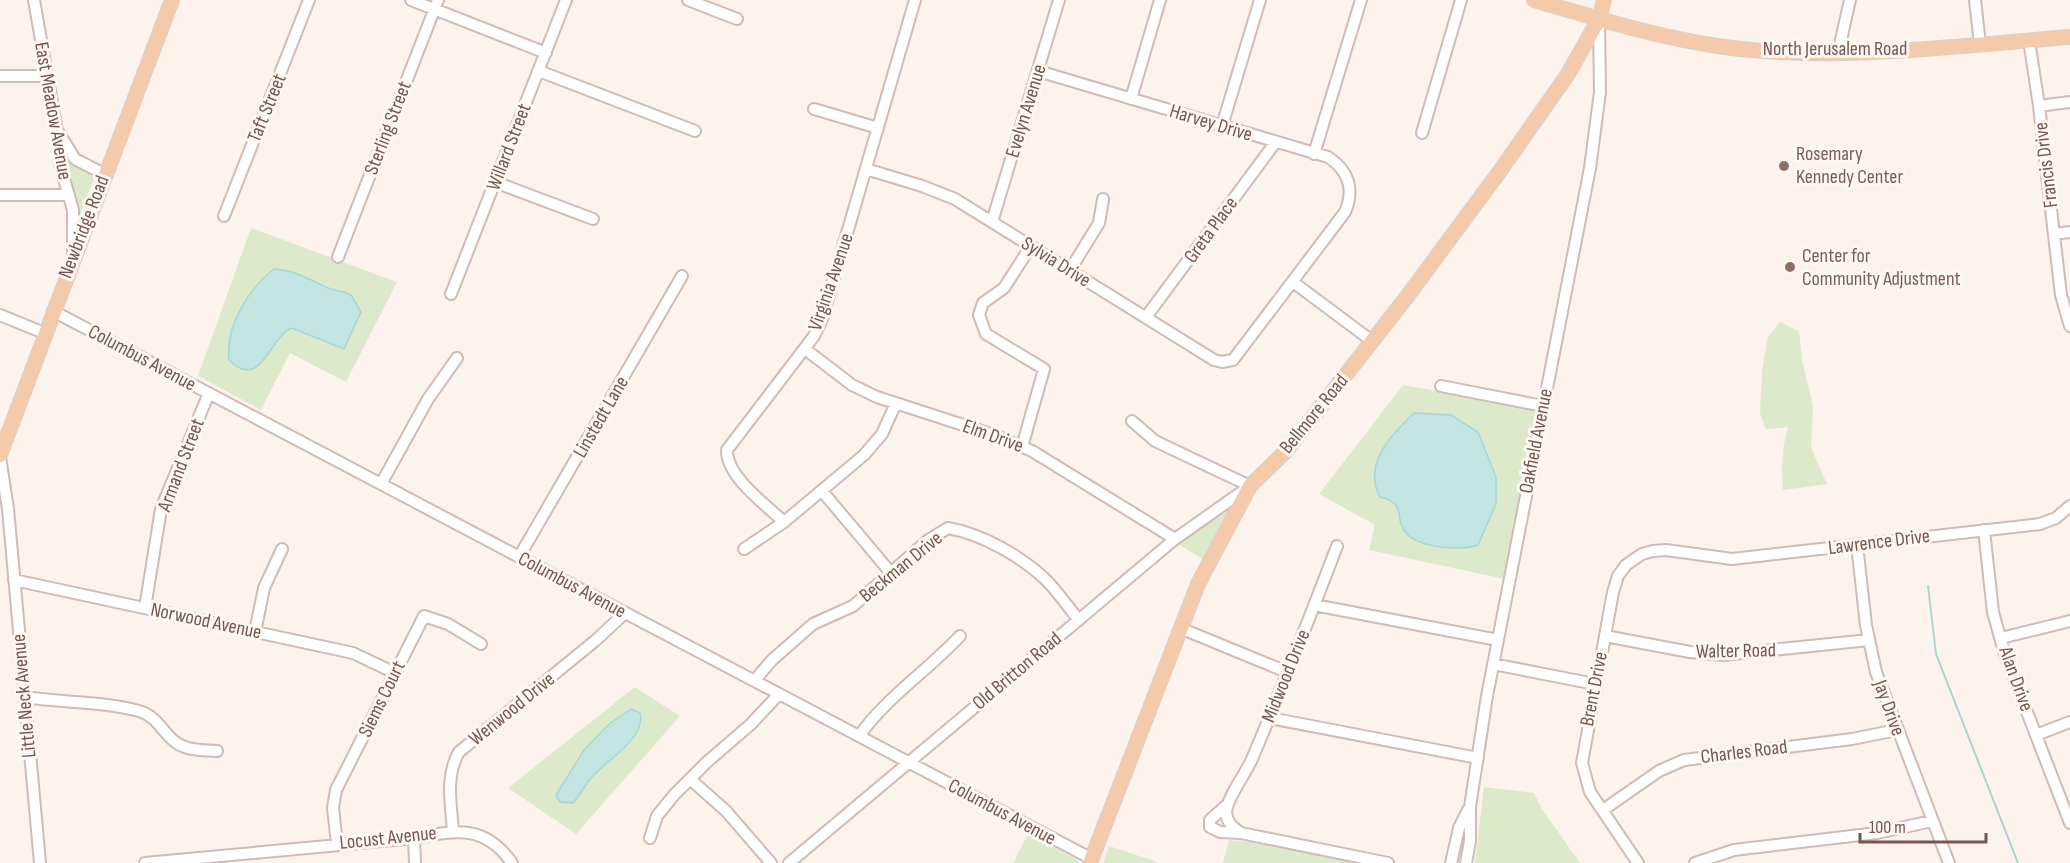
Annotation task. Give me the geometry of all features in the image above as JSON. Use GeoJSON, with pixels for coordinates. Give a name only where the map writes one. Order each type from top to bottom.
{"type":"FeatureCollection","features":[{"type":"Feature","properties":{"kind":"main road","name":"Newbridge Road"},"geometry":{"type":"LineString","coordinates":[[0,456],[44,333],[172,0]]}},
{"type":"Feature","properties":{"kind":"main road","name":"North Jerusalem Road"},"geometry":{"type":"LineString","coordinates":[[1534,0],[1648,32],[1726,47],[1785,52],[1838,53],[2070,37]]}},
{"type":"Feature","properties":{"kind":"main road","name":"Bellmore Road"},"geometry":{"type":"LineString","coordinates":[[1091,861],[1206,566],[1250,486],[1286,451],[1500,171],[1568,74],[1599,19],[1604,0]]}},
{"type":"Feature","properties":{"kind":"street","name":"East Meadow Avenue"},"geometry":{"type":"LineString","coordinates":[[34,0],[57,131],[60,165],[74,222],[73,257]]}},
{"type":"Feature","properties":{"kind":"street","name":"Taft Street"},"geometry":{"type":"LineString","coordinates":[[224,216],[309,0]]}},
{"type":"Feature","properties":{"kind":"street"},"geometry":{"type":"LineString","coordinates":[[411,0],[436,5],[546,53]]}},
{"type":"Feature","properties":{"kind":"street","name":"Willard Street"},"geometry":{"type":"LineString","coordinates":[[451,294],[566,0]]}},
{"type":"Feature","properties":{"kind":"street"},"geometry":{"type":"LineString","coordinates":[[688,0],[737,20]]}},
{"type":"Feature","properties":{"kind":"street","name":"Virginia Avenue"},"geometry":{"type":"LineString","coordinates":[[784,522],[732,471],[726,458],[727,450],[805,349],[822,319],[915,0]]}},
{"type":"Feature","properties":{"kind":"street","name":"Evelyn Avenue"},"geometry":{"type":"LineString","coordinates":[[992,222],[1059,0]]}},
{"type":"Feature","properties":{"kind":"street"},"geometry":{"type":"LineString","coordinates":[[1131,99],[1160,0]]}},
{"type":"Feature","properties":{"kind":"street"},"geometry":{"type":"LineString","coordinates":[[1222,126],[1260,0]]}},
{"type":"Feature","properties":{"kind":"street"},"geometry":{"type":"LineString","coordinates":[[1314,154],[1360,0]]}},
{"type":"Feature","properties":{"kind":"street"},"geometry":{"type":"LineString","coordinates":[[1422,133],[1461,0]]}},
{"type":"Feature","properties":{"kind":"street"},"geometry":{"type":"LineString","coordinates":[[1838,53],[1850,0]]}},
{"type":"Feature","properties":{"kind":"street"},"geometry":{"type":"LineString","coordinates":[[1975,0],[1980,44]]}},
{"type":"Feature","properties":{"kind":"street","name":"Sterling Street"},"geometry":{"type":"LineString","coordinates":[[338,257],[436,5]]}},
{"type":"Feature","properties":{"kind":"street","name":"Oakfield Avenue"},"geometry":{"type":"LineString","coordinates":[[1466,863],[1470,841],[1470,807],[1493,664],[1590,168],[1600,92],[1599,19]]}},
{"type":"Feature","properties":{"kind":"street","name":"Francis Drive"},"geometry":{"type":"LineString","coordinates":[[2029,40],[2061,295],[2070,326]]}},
{"type":"Feature","properties":{"kind":"street"},"geometry":{"type":"LineString","coordinates":[[539,71],[695,131]]}},
{"type":"Feature","properties":{"kind":"street","name":"Harvey Drive"},"geometry":{"type":"LineString","coordinates":[[1038,72],[1328,157],[1338,164],[1347,177],[1350,195],[1347,206],[1293,282]]}},
{"type":"Feature","properties":{"kind":"street"},"geometry":{"type":"LineString","coordinates":[[0,76],[48,76]]}},
{"type":"Feature","properties":{"kind":"street"},"geometry":{"type":"LineString","coordinates":[[2039,106],[2070,102]]}},
{"type":"Feature","properties":{"kind":"street"},"geometry":{"type":"LineString","coordinates":[[814,109],[878,128]]}},
{"type":"Feature","properties":{"kind":"street"},"geometry":{"type":"LineString","coordinates":[[57,131],[75,159],[104,174]]}},
{"type":"Feature","properties":{"kind":"street","name":"Greta Place"},"geometry":{"type":"LineString","coordinates":[[1146,317],[1275,143]]}},
{"type":"Feature","properties":{"kind":"street","name":"Sylvia Drive"},"geometry":{"type":"LineString","coordinates":[[866,169],[941,193],[992,222],[1214,360],[1227,362],[1239,355],[1293,282]]}},
{"type":"Feature","properties":{"kind":"street"},"geometry":{"type":"LineString","coordinates":[[495,182],[593,219]]}},
{"type":"Feature","properties":{"kind":"street"},"geometry":{"type":"LineString","coordinates":[[0,195],[68,195]]}},
{"type":"Feature","properties":{"kind":"street"},"geometry":{"type":"LineString","coordinates":[[1070,270],[1099,223],[1102,199]]}},
{"type":"Feature","properties":{"kind":"street"},"geometry":{"type":"LineString","coordinates":[[2054,234],[2070,232]]}},
{"type":"Feature","properties":{"kind":"street"},"geometry":{"type":"LineString","coordinates":[[1022,447],[1044,369],[995,340],[981,324],[979,315],[983,303],[1004,288],[1030,246]]}},
{"type":"Feature","properties":{"kind":"street","name":"Linstedt Lane"},"geometry":{"type":"LineString","coordinates":[[519,557],[682,276]]}},
{"type":"Feature","properties":{"kind":"street"},"geometry":{"type":"LineString","coordinates":[[1293,282],[1372,341]]}},
{"type":"Feature","properties":{"kind":"street","name":"Columbus Avenue"},"geometry":{"type":"LineString","coordinates":[[53,311],[910,763],[1091,861]]}},
{"type":"Feature","properties":{"kind":"street"},"geometry":{"type":"LineString","coordinates":[[0,315],[44,333]]}},
{"type":"Feature","properties":{"kind":"street","name":"Elm Drive"},"geometry":{"type":"LineString","coordinates":[[805,349],[852,384],[877,398],[997,436],[1022,447],[1175,538]]}},
{"type":"Feature","properties":{"kind":"street"},"geometry":{"type":"LineString","coordinates":[[381,484],[428,399],[457,358]]}},
{"type":"Feature","properties":{"kind":"street"},"geometry":{"type":"LineString","coordinates":[[1441,386],[1543,406]]}},
{"type":"Feature","properties":{"kind":"street","name":"Armand Street"},"geometry":{"type":"LineString","coordinates":[[145,608],[161,509],[209,393]]}},
{"type":"Feature","properties":{"kind":"street"},"geometry":{"type":"LineString","coordinates":[[744,549],[784,522],[876,443],[896,404]]}},
{"type":"Feature","properties":{"kind":"street"},"geometry":{"type":"LineString","coordinates":[[1132,421],[1155,441],[1250,486]]}},
{"type":"Feature","properties":{"kind":"street","name":"Little Neck Avenue"},"geometry":{"type":"LineString","coordinates":[[0,456],[26,697],[40,863]]}},
{"type":"Feature","properties":{"kind":"street","name":"Old Britton Road"},"geometry":{"type":"LineString","coordinates":[[789,863],[1175,538],[1250,486]]}},
{"type":"Feature","properties":{"kind":"street"},"geometry":{"type":"LineString","coordinates":[[822,491],[891,573]]}},
{"type":"Feature","properties":{"kind":"street","name":"Lawrence Drive"},"geometry":{"type":"LineString","coordinates":[[1684,553],[1732,559],[1984,530],[2048,522],[2070,507]]}},
{"type":"Feature","properties":{"kind":"street","name":"Beckman Drive"},"geometry":{"type":"LineString","coordinates":[[754,681],[772,660],[813,624],[853,606],[937,533],[948,528],[991,543],[1033,568],[1048,581],[1079,620]]}},
{"type":"Feature","properties":{"kind":"street","name":"Alan Drive"},"geometry":{"type":"LineString","coordinates":[[1984,530],[1993,612],[2005,655],[2070,823]]}},
{"type":"Feature","properties":{"kind":"street","name":"Jay Drive"},"geometry":{"type":"LineString","coordinates":[[1857,545],[1869,640],[1876,672],[1949,863]]}},
{"type":"Feature","properties":{"kind":"street","name":"Midwood Drive"},"geometry":{"type":"LineString","coordinates":[[1241,833],[1220,832],[1210,828],[1212,816],[1228,804],[1245,776],[1337,546]]}},
{"type":"Feature","properties":{"kind":"street"},"geometry":{"type":"LineString","coordinates":[[255,632],[264,588],[282,549]]}},
{"type":"Feature","properties":{"kind":"street","name":"Brent Drive"},"geometry":{"type":"LineString","coordinates":[[1638,863],[1590,792],[1582,764],[1595,684],[1618,576],[1626,565],[1642,554],[1653,551],[1684,553]]}},
{"type":"Feature","properties":{"kind":"street","name":"Norwood Avenue"},"geometry":{"type":"LineString","coordinates":[[14,580],[353,653],[395,673]]}},
{"type":"Feature","properties":{"kind":"street"},"geometry":{"type":"LineString","coordinates":[[1314,605],[1498,640]]}},
{"type":"Feature","properties":{"kind":"street","name":"Wenwood Drive"},"geometry":{"type":"LineString","coordinates":[[453,831],[450,782],[451,769],[459,752],[536,690],[625,613]]}},
{"type":"Feature","properties":{"kind":"street","name":"Siems Court"},"geometry":{"type":"LineString","coordinates":[[337,844],[334,797],[424,616],[448,624],[481,644]]}},
{"type":"Feature","properties":{"kind":"street"},"geometry":{"type":"LineString","coordinates":[[2001,638],[2070,621]]}},
{"type":"Feature","properties":{"kind":"street"},"geometry":{"type":"LineString","coordinates":[[1180,628],[1287,672]]}},
{"type":"Feature","properties":{"kind":"street"},"geometry":{"type":"LineString","coordinates":[[859,736],[874,715],[935,663],[960,636]]}},
{"type":"Feature","properties":{"kind":"street","name":"Walter Road"},"geometry":{"type":"LineString","coordinates":[[1605,636],[1690,652],[1723,655],[1869,640]]}},
{"type":"Feature","properties":{"kind":"street"},"geometry":{"type":"LineString","coordinates":[[1493,664],[1595,684]]}},
{"type":"Feature","properties":{"kind":"street"},"geometry":{"type":"LineString","coordinates":[[650,838],[657,816],[690,779],[751,724],[779,694]]}},
{"type":"Feature","properties":{"kind":"street"},"geometry":{"type":"LineString","coordinates":[[26,697],[141,711],[156,719],[171,737],[184,747],[217,751]]}},
{"type":"Feature","properties":{"kind":"street"},"geometry":{"type":"LineString","coordinates":[[1270,718],[1478,758]]}},
{"type":"Feature","properties":{"kind":"street"},"geometry":{"type":"LineString","coordinates":[[2036,735],[2070,722]]}},
{"type":"Feature","properties":{"kind":"street","name":"Charles Road"},"geometry":{"type":"LineString","coordinates":[[1603,810],[1659,771],[1684,760],[1852,739],[1897,730]]}},
{"type":"Feature","properties":{"kind":"street"},"geometry":{"type":"LineString","coordinates":[[690,779],[726,811],[771,863]]}},
{"type":"Feature","properties":{"kind":"street"},"geometry":{"type":"LineString","coordinates":[[1228,804],[1226,816],[1228,823],[1241,833],[1388,863]]}},
{"type":"Feature","properties":{"kind":"street"},"geometry":{"type":"LineString","coordinates":[[1451,863],[1459,828],[1470,807]]}},
{"type":"Feature","properties":{"kind":"street"},"geometry":{"type":"LineString","coordinates":[[1695,863],[1734,850],[1877,833],[1932,821]]}},
{"type":"Feature","properties":{"kind":"street","name":"Locust Avenue"},"geometry":{"type":"LineString","coordinates":[[145,863],[414,838],[453,831],[471,833],[485,838],[499,848],[512,863]]}},
{"type":"Feature","properties":{"kind":"street"},"geometry":{"type":"LineString","coordinates":[[414,838],[415,863]]}},
{"type":"Feature","properties":{"kind":"green space"},"geometry":{"type":"Polygon","coordinates":[[[60,141],[96,173],[75,228],[60,141]]]}},
{"type":"Feature","properties":{"kind":"green space"},"geometry":{"type":"Polygon","coordinates":[[[251,228],[397,282],[346,382],[290,353],[261,410],[198,376],[251,228]]]}},
{"type":"Feature","properties":{"kind":"green space"},"geometry":{"type":"Polygon","coordinates":[[[1780,322],[1799,331],[1802,360],[1813,406],[1811,448],[1827,484],[1783,490],[1784,442],[1788,427],[1766,429],[1760,414],[1762,373],[1767,339],[1780,322]]]}},
{"type":"Feature","properties":{"kind":"green space"},"geometry":{"type":"Polygon","coordinates":[[[1403,385],[1538,409],[1505,579],[1369,550],[1375,525],[1319,494],[1403,385]]]}},
{"type":"Feature","properties":{"kind":"green space"},"geometry":{"type":"Polygon","coordinates":[[[1241,496],[1204,560],[1178,544],[1241,496]]]}},
{"type":"Feature","properties":{"kind":"green space"},"geometry":{"type":"Polygon","coordinates":[[[635,687],[680,716],[576,834],[508,788],[635,687]]]}},
{"type":"Feature","properties":{"kind":"green space"},"geometry":{"type":"Polygon","coordinates":[[[1484,787],[1534,793],[1542,809],[1580,863],[1475,863],[1484,787]]]}},
{"type":"Feature","properties":{"kind":"green space"},"geometry":{"type":"Polygon","coordinates":[[[1028,834],[1079,861],[1079,863],[1013,863],[1028,834]]]}},
{"type":"Feature","properties":{"kind":"green space"},"geometry":{"type":"Polygon","coordinates":[[[1229,840],[1251,842],[1364,863],[1223,863],[1229,840]]]}},
{"type":"Feature","properties":{"kind":"green space"},"geometry":{"type":"Polygon","coordinates":[[[1109,846],[1160,863],[1103,863],[1109,846]]]}},
{"type":"Feature","properties":{"kind":"water"},"geometry":{"type":"Polygon","coordinates":[[[274,269],[296,273],[328,288],[351,295],[361,312],[344,349],[292,328],[284,333],[257,366],[249,370],[240,368],[229,360],[231,335],[240,310],[255,287],[274,269]]]}},
{"type":"Feature","properties":{"kind":"water"},"geometry":{"type":"Polygon","coordinates":[[[1414,413],[1451,415],[1478,432],[1496,477],[1496,504],[1478,545],[1462,548],[1441,547],[1413,539],[1403,528],[1394,503],[1380,497],[1375,485],[1377,461],[1389,440],[1414,413]]]}},
{"type":"Feature","properties":{"kind":"water"},"geometry":{"type":"Polygon","coordinates":[[[631,709],[640,713],[641,722],[632,739],[593,776],[573,803],[560,802],[556,795],[584,750],[609,724],[631,709]]]}},
{"type":"Feature","properties":{"kind":"waterway"},"geometry":{"type":"LineString","coordinates":[[1928,586],[1936,654],[2018,863]]}},
{"type":"Feature","properties":{"kind":"place","name":"Rosemary Kennedy Center"},"geometry":{"type":"Point","coordinates":[1784,166]}},
{"type":"Feature","properties":{"kind":"place","name":"Center for Community Adjustment"},"geometry":{"type":"Point","coordinates":[1790,267]}}]}
